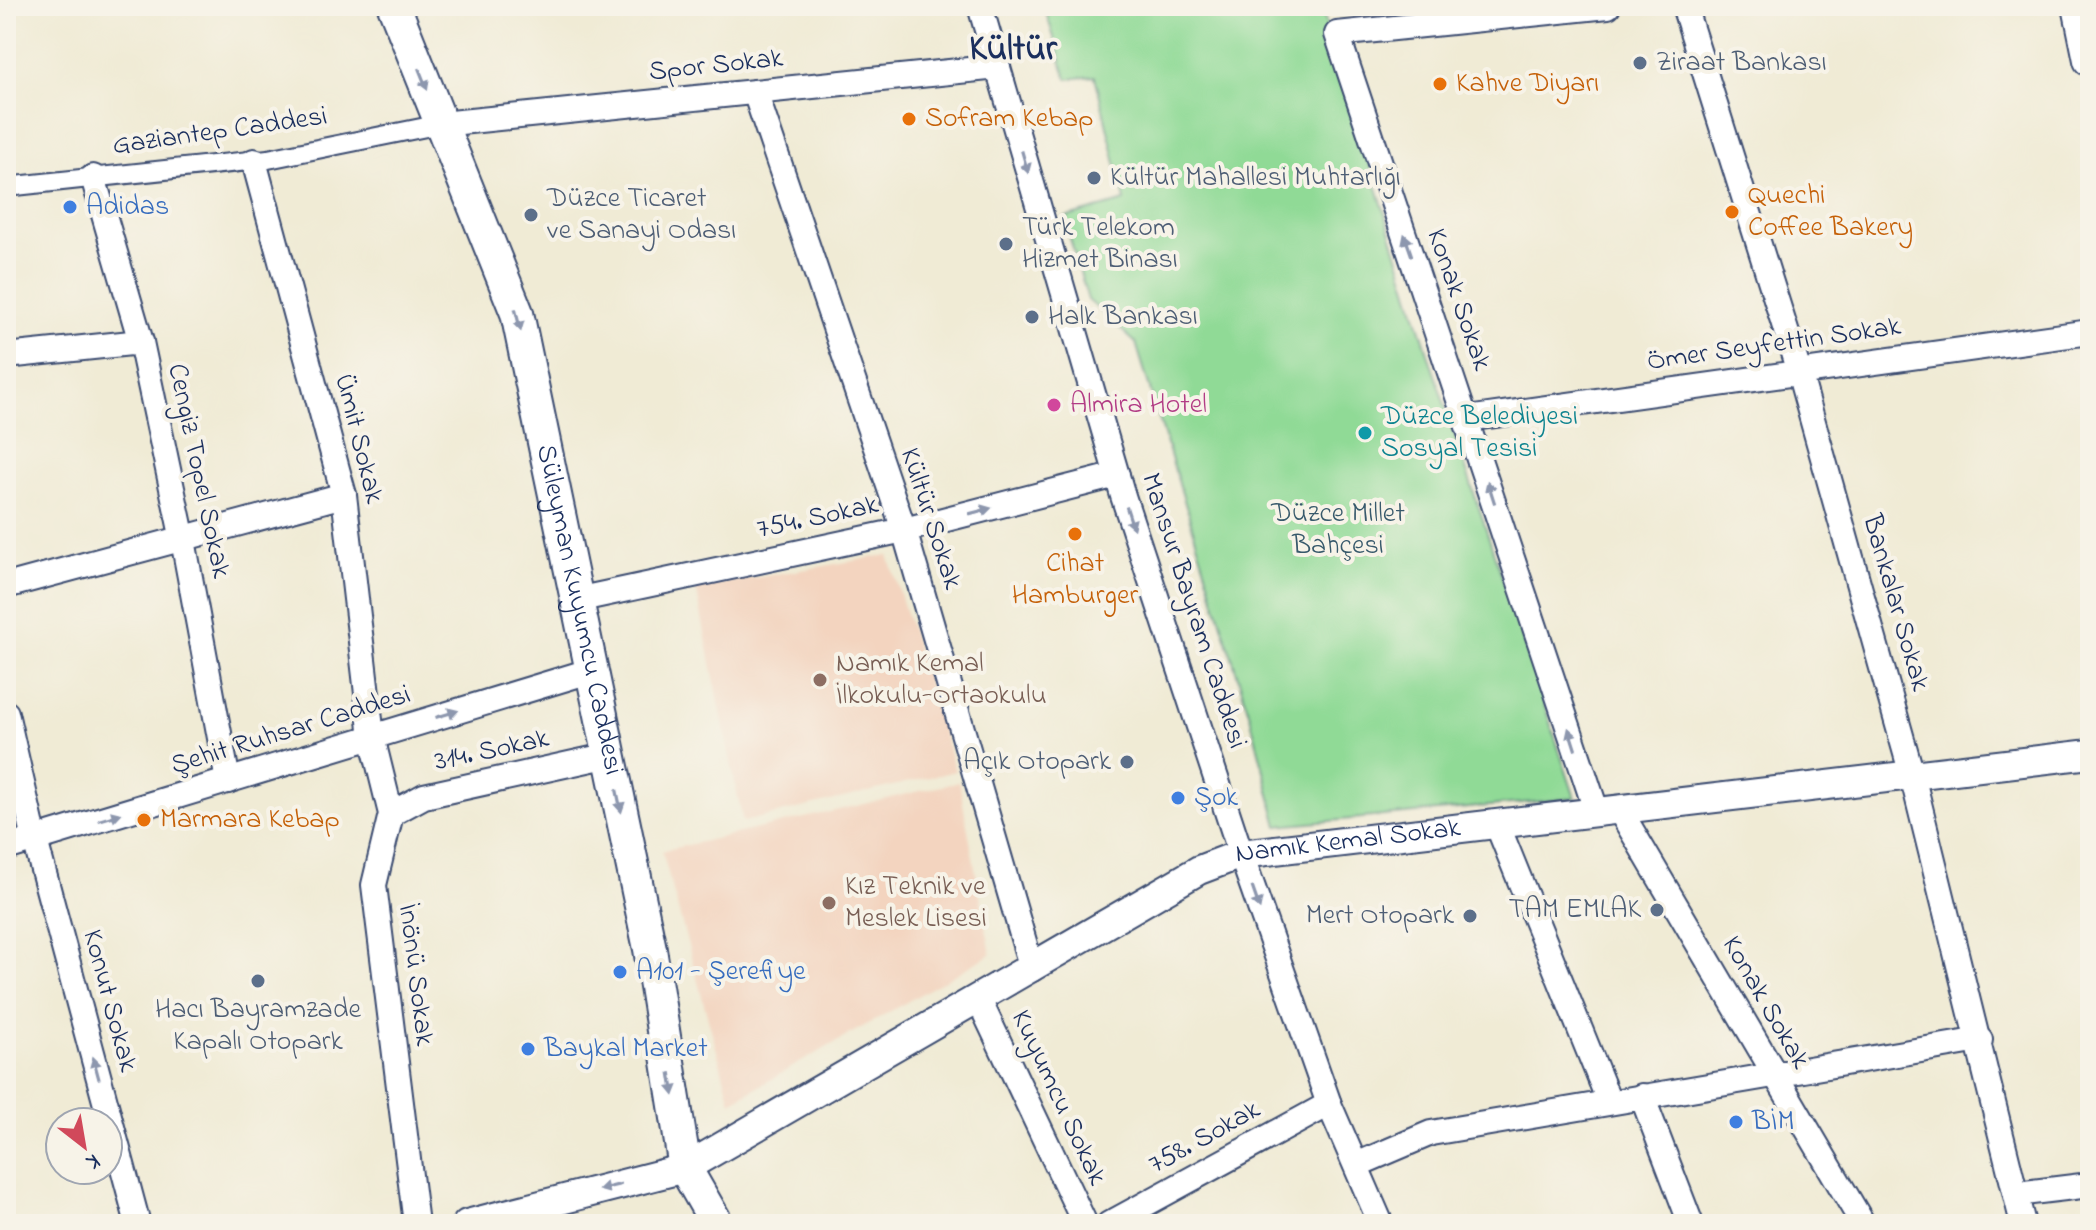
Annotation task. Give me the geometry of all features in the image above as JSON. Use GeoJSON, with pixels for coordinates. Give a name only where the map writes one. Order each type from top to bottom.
{"type":"FeatureCollection","features":[{"type":"Feature","properties":{"kind":"main road","name":"Süleyman Kuyumcu Caddesi"},"geometry":{"type":"LineString","coordinates":[[394,6],[517,313],[650,949],[685,1168],[717,1224]]}},
{"type":"Feature","properties":{"kind":"main road"},"geometry":{"type":"LineString","coordinates":[[2079,6],[2090,60]]}},
{"type":"Feature","properties":{"kind":"street","name":"Mansur Bayram Caddesi"},"geometry":{"type":"LineString","coordinates":[[980,6],[1117,475],[1241,854],[1329,1104],[1381,1224]]}},
{"type":"Feature","properties":{"kind":"street","name":"Konak Sokak"},"geometry":{"type":"LineString","coordinates":[[1608,6],[1337,34],[1467,419],[1608,811],[1863,1224]]}},
{"type":"Feature","properties":{"kind":"street","name":"Bankalar Sokak"},"geometry":{"type":"LineString","coordinates":[[1684,6],[1799,372],[1912,775],[1980,1040],[2023,1224]]}},
{"type":"Feature","properties":{"kind":"street","name":"Spor Sokak"},"geometry":{"type":"LineString","coordinates":[[441,124],[998,67]]}},
{"type":"Feature","properties":{"kind":"street","name":"Kültür Sokak"},"geometry":{"type":"LineString","coordinates":[[755,92],[904,530],[1032,969]]}},
{"type":"Feature","properties":{"kind":"street","name":"Gaziantep Caddesi"},"geometry":{"type":"LineString","coordinates":[[6,187],[254,161],[441,124]]}},
{"type":"Feature","properties":{"kind":"street","name":"Ümit Sokak"},"geometry":{"type":"LineString","coordinates":[[254,161],[344,495],[372,737]]}},
{"type":"Feature","properties":{"kind":"street","name":"Cengiz Topel Sokak"},"geometry":{"type":"LineString","coordinates":[[93,177],[141,342],[183,540],[228,781]]}},
{"type":"Feature","properties":{"kind":"street","name":"Ömer Seyfettin Sokak"},"geometry":{"type":"LineString","coordinates":[[1467,419],[2090,332]]}},
{"type":"Feature","properties":{"kind":"street"},"geometry":{"type":"LineString","coordinates":[[6,356],[141,342]]}},
{"type":"Feature","properties":{"kind":"street","name":"754. Sokak"},"geometry":{"type":"LineString","coordinates":[[576,600],[904,530],[1117,475]]}},
{"type":"Feature","properties":{"kind":"street"},"geometry":{"type":"LineString","coordinates":[[6,586],[344,495]]}},
{"type":"Feature","properties":{"kind":"street","name":"Şehit Ruhsar Caddesi"},"geometry":{"type":"LineString","coordinates":[[6,848],[593,670]]}},
{"type":"Feature","properties":{"kind":"street","name":"Konut Sokak"},"geometry":{"type":"LineString","coordinates":[[6,713],[35,840],[138,1224]]}},
{"type":"Feature","properties":{"kind":"street","name":"İnönü Sokak"},"geometry":{"type":"LineString","coordinates":[[372,737],[391,814],[374,885],[416,1224]]}},
{"type":"Feature","properties":{"kind":"street","name":"Namık Kemal Sokak"},"geometry":{"type":"LineString","coordinates":[[467,1224],[685,1168],[1199,870],[1241,854],[2090,754]]}},
{"type":"Feature","properties":{"kind":"street","name":"314. Sokak"},"geometry":{"type":"LineString","coordinates":[[391,814],[424,796],[610,755]]}},
{"type":"Feature","properties":{"kind":"street"},"geometry":{"type":"LineString","coordinates":[[1497,824],[1609,1101]]}},
{"type":"Feature","properties":{"kind":"street","name":"Kuyumcu Sokak"},"geometry":{"type":"LineString","coordinates":[[978,998],[1085,1224]]}},
{"type":"Feature","properties":{"kind":"street"},"geometry":{"type":"LineString","coordinates":[[1356,1165],[1431,1133],[1980,1040]]}},
{"type":"Feature","properties":{"kind":"street"},"geometry":{"type":"LineString","coordinates":[[1642,1096],[1691,1224]]}},
{"type":"Feature","properties":{"kind":"street","name":"758. Sokak"},"geometry":{"type":"LineString","coordinates":[[1109,1224],[1329,1104]]}},
{"type":"Feature","properties":{"kind":"street"},"geometry":{"type":"LineString","coordinates":[[2016,1194],[2090,1185]]}},
{"type":"Feature","properties":{"kind":"shaded area","name":"Namık Kemal İlkokulu-Ortaokulu"},"geometry":{"type":"Polygon","coordinates":[[[888,555],[955,771],[743,822],[696,588],[888,555]]]}},
{"type":"Feature","properties":{"kind":"shaded area","name":"Kız Teknik ve Meslek Lisesi"},"geometry":{"type":"Polygon","coordinates":[[[959,782],[991,954],[731,1102],[662,851],[959,782]]]}},
{"type":"Feature","properties":{"kind":"green space","name":"Düzce Millet Bahçesi"},"geometry":{"type":"Polygon","coordinates":[[[1044,6],[1321,6],[1432,366],[1575,798],[1278,826],[1250,716],[1136,343],[1088,300],[1064,218],[1125,201],[1095,76],[1067,79],[1044,6]]]}},
{"type":"Feature","properties":{"kind":"place","name":"Ziraat Bankası"},"geometry":{"type":"Point","coordinates":[1640,63]}},
{"type":"Feature","properties":{"kind":"place","name":"Kahve Diyarı"},"geometry":{"type":"Point","coordinates":[1440,84]}},
{"type":"Feature","properties":{"kind":"place","name":"Sofram Kebap"},"geometry":{"type":"Point","coordinates":[909,119]}},
{"type":"Feature","properties":{"kind":"place","name":"Kültür Mahallesi Muhtarlığı"},"geometry":{"type":"Point","coordinates":[1094,178]}},
{"type":"Feature","properties":{"kind":"place","name":"Adidas"},"geometry":{"type":"Point","coordinates":[70,207]}},
{"type":"Feature","properties":{"kind":"place","name":"Quechi Coffee Bakery"},"geometry":{"type":"Point","coordinates":[1732,212]}},
{"type":"Feature","properties":{"kind":"place","name":"Düzce Ticaret ve Sanayi Odası"},"geometry":{"type":"Point","coordinates":[531,215]}},
{"type":"Feature","properties":{"kind":"place","name":"Türk Telekom Hizmet Binası"},"geometry":{"type":"Point","coordinates":[1006,244]}},
{"type":"Feature","properties":{"kind":"place","name":"Halk Bankası"},"geometry":{"type":"Point","coordinates":[1032,317]}},
{"type":"Feature","properties":{"kind":"place","name":"Almira Hotel"},"geometry":{"type":"Point","coordinates":[1054,405]}},
{"type":"Feature","properties":{"kind":"place","name":"Düzce Belediyesi Sosyal Tesisi"},"geometry":{"type":"Point","coordinates":[1365,433]}},
{"type":"Feature","properties":{"kind":"place","name":"Cihat Hamburger"},"geometry":{"type":"Point","coordinates":[1075,534]}},
{"type":"Feature","properties":{"kind":"place","name":"Namık Kemal İlkokulu-Ortaokulu"},"geometry":{"type":"Point","coordinates":[820,680]}},
{"type":"Feature","properties":{"kind":"place","name":"Açık Otopark"},"geometry":{"type":"Point","coordinates":[1127,762]}},
{"type":"Feature","properties":{"kind":"place","name":"Şok"},"geometry":{"type":"Point","coordinates":[1178,798]}},
{"type":"Feature","properties":{"kind":"place","name":"Marmara Kebap"},"geometry":{"type":"Point","coordinates":[144,820]}},
{"type":"Feature","properties":{"kind":"place","name":"Kız Teknik ve Meslek Lisesi"},"geometry":{"type":"Point","coordinates":[829,903]}},
{"type":"Feature","properties":{"kind":"place","name":"TAM EMLAK"},"geometry":{"type":"Point","coordinates":[1657,910]}},
{"type":"Feature","properties":{"kind":"place","name":"Mert Otopark"},"geometry":{"type":"Point","coordinates":[1470,916]}},
{"type":"Feature","properties":{"kind":"place","name":"A101 - Şerefiye"},"geometry":{"type":"Point","coordinates":[620,972]}},
{"type":"Feature","properties":{"kind":"place","name":"Hacı Bayramzade Kapalı Otopark"},"geometry":{"type":"Point","coordinates":[258,981]}},
{"type":"Feature","properties":{"kind":"place","name":"Baykal Market"},"geometry":{"type":"Point","coordinates":[528,1049]}},
{"type":"Feature","properties":{"kind":"place","name":"BİM"},"geometry":{"type":"Point","coordinates":[1736,1122]}},
{"type":"Feature","properties":{"kind":"district","name":"Kültür"},"geometry":{"type":"Point","coordinates":[1013,50]}}]}
